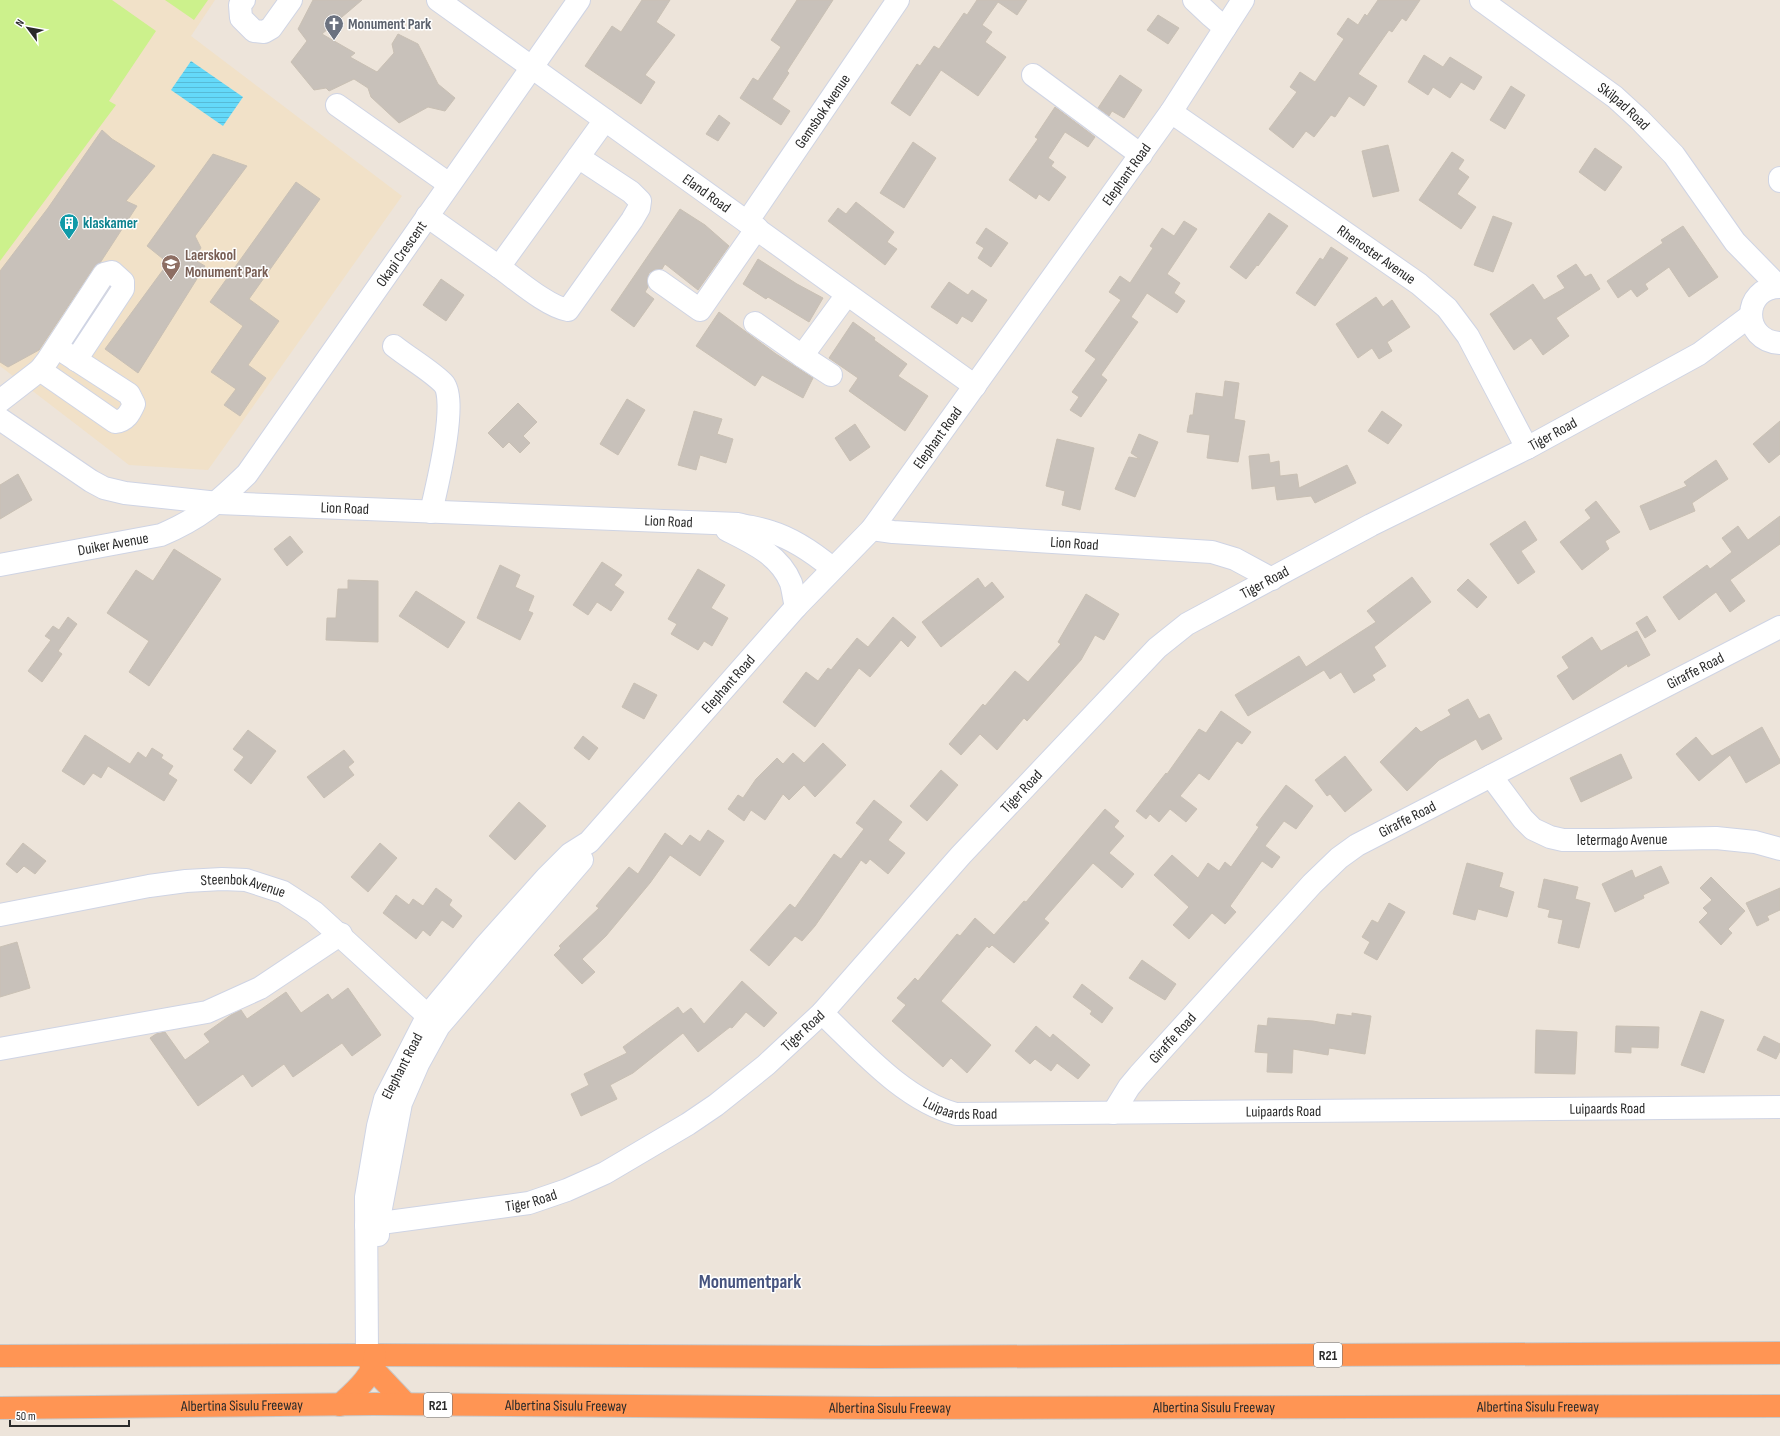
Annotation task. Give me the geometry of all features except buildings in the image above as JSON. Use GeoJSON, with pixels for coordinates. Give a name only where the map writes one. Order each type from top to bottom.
{"type":"FeatureCollection","features":[{"type":"Feature","properties":{"kind":"highway","name":"R21"},"geometry":{"type":"LineString","coordinates":[[0,1356],[371,1359],[1780,1353]]}},
{"type":"Feature","properties":{"kind":"highway"},"geometry":{"type":"LineString","coordinates":[[340,1405],[356,1390],[371,1359],[406,1404]]}},
{"type":"Feature","properties":{"kind":"highway","name":"Albertina Sisulu Freeway"},"geometry":{"type":"LineString","coordinates":[[0,1408],[406,1404],[877,1408],[1780,1406]]}},
{"type":"Feature","properties":{"kind":"street"},"geometry":{"type":"LineString","coordinates":[[244,0],[240,6],[241,18],[254,31],[264,32],[271,28],[291,0]]}},
{"type":"Feature","properties":{"kind":"street","name":"Eland Road"},"geometry":{"type":"LineString","coordinates":[[438,0],[530,68],[752,225],[846,296],[975,386]]}},
{"type":"Feature","properties":{"kind":"street","name":"Okapi Crescent"},"geometry":{"type":"LineString","coordinates":[[218,503],[247,474],[579,0]]}},
{"type":"Feature","properties":{"kind":"street","name":"Gemsbok Avenue"},"geometry":{"type":"LineString","coordinates":[[659,281],[700,310],[752,225],[898,0]]}},
{"type":"Feature","properties":{"kind":"street"},"geometry":{"type":"LineString","coordinates":[[1194,0],[1225,28]]}},
{"type":"Feature","properties":{"kind":"street","name":"Elephant Road"},"geometry":{"type":"LineString","coordinates":[[371,1359],[372,1225],[401,1103],[418,1064],[434,1020],[552,883],[583,859],[589,842],[796,607],[832,568],[872,529],[1171,112],[1243,0]]}},
{"type":"Feature","properties":{"kind":"street","name":"Skilpad Road"},"geometry":{"type":"LineString","coordinates":[[1482,0],[1615,97],[1639,119],[1674,155],[1736,242],[1779,287]]}},
{"type":"Feature","properties":{"kind":"street"},"geometry":{"type":"LineString","coordinates":[[1033,75],[1140,155]]}},
{"type":"Feature","properties":{"kind":"street"},"geometry":{"type":"LineString","coordinates":[[337,105],[449,184]]}},
{"type":"Feature","properties":{"kind":"street","name":"Rhenoster Avenue"},"geometry":{"type":"LineString","coordinates":[[1171,112],[1419,284],[1447,308],[1468,336],[1527,448]]}},
{"type":"Feature","properties":{"kind":"street"},"geometry":{"type":"LineString","coordinates":[[499,267],[605,120]]}},
{"type":"Feature","properties":{"kind":"street"},"geometry":{"type":"LineString","coordinates":[[427,216],[561,309],[568,310],[572,307],[639,208],[640,201],[631,192],[578,157]]}},
{"type":"Feature","properties":{"kind":"street","name":"Skilpad Road"},"geometry":{"type":"LineString","coordinates":[[1736,242],[1756,316]]}},
{"type":"Feature","properties":{"kind":"street"},"geometry":{"type":"LineString","coordinates":[[0,401],[40,370],[57,348],[104,274],[112,272],[123,282],[123,288],[76,360]]}},
{"type":"Feature","properties":{"kind":"street","name":"Tiger Road"},"geometry":{"type":"LineString","coordinates":[[372,1225],[528,1203],[568,1190],[605,1173],[688,1124],[766,1065],[822,1013],[961,856],[1157,648],[1193,620],[1371,525],[1527,448],[1699,354],[1756,316],[1770,288],[1779,287]]}},
{"type":"Feature","properties":{"kind":"street"},"geometry":{"type":"LineString","coordinates":[[802,356],[846,296]]}},
{"type":"Feature","properties":{"kind":"street"},"geometry":{"type":"LineString","coordinates":[[1756,316],[1772,342],[1780,343]]}},
{"type":"Feature","properties":{"kind":"street"},"geometry":{"type":"LineString","coordinates":[[755,323],[831,376]]}},
{"type":"Feature","properties":{"kind":"street"},"geometry":{"type":"LineString","coordinates":[[394,346],[445,384],[448,397],[450,409],[441,467],[431,512]]}},
{"type":"Feature","properties":{"kind":"street"},"geometry":{"type":"LineString","coordinates":[[40,370],[115,422],[121,422],[126,417],[134,404],[129,394],[57,348]]}},
{"type":"Feature","properties":{"kind":"street","name":"Lion Road"},"geometry":{"type":"LineString","coordinates":[[0,420],[77,473],[104,488],[125,493],[218,503],[738,524],[772,532],[817,555],[832,568]]}},
{"type":"Feature","properties":{"kind":"street","name":"Duiker Avenue"},"geometry":{"type":"LineString","coordinates":[[0,566],[161,535],[185,525],[218,503]]}},
{"type":"Feature","properties":{"kind":"street","name":"Lion Road"},"geometry":{"type":"LineString","coordinates":[[711,523],[754,544],[770,555],[790,582],[796,607]]}},
{"type":"Feature","properties":{"kind":"street","name":"Lion Road"},"geometry":{"type":"LineString","coordinates":[[872,529],[893,532],[1212,552],[1235,559],[1272,579]]}},
{"type":"Feature","properties":{"kind":"street","name":"Giraffe Road"},"geometry":{"type":"LineString","coordinates":[[1113,1113],[1129,1087],[1312,884],[1339,858],[1357,845],[1780,627]]}},
{"type":"Feature","properties":{"kind":"street","name":"Ietermago Avenue"},"geometry":{"type":"LineString","coordinates":[[1491,776],[1529,825],[1550,837],[1563,840],[1716,838],[1755,842],[1780,849]]}},
{"type":"Feature","properties":{"kind":"street","name":"Steenbok Avenue"},"geometry":{"type":"LineString","coordinates":[[0,915],[164,884],[222,879],[246,880],[284,892],[314,912],[341,934],[434,1020]]}},
{"type":"Feature","properties":{"kind":"street"},"geometry":{"type":"LineString","coordinates":[[0,1049],[207,1012],[260,988],[341,934]]}},
{"type":"Feature","properties":{"kind":"street","name":"Luipaards Road"},"geometry":{"type":"LineString","coordinates":[[822,1013],[907,1090],[939,1110],[956,1114],[996,1115],[1780,1107]]}},
{"type":"Feature","properties":{"kind":"shaded area","name":"Laerskool Monument Park"},"geometry":{"type":"Polygon","coordinates":[[[0,0],[215,0],[191,36],[402,196],[208,470],[129,465],[0,366],[0,0]]]}},
{"type":"Feature","properties":{"kind":"green space"},"geometry":{"type":"Polygon","coordinates":[[[0,0],[112,0],[156,31],[109,101],[116,105],[0,261],[0,0]]]}},
{"type":"Feature","properties":{"kind":"green space"},"geometry":{"type":"Polygon","coordinates":[[[165,0],[208,0],[194,20],[165,0]]]}},
{"type":"Feature","properties":{"kind":"water"},"geometry":{"type":"Polygon","coordinates":[[[191,61],[243,97],[223,126],[171,90],[191,61]]]}},
{"type":"Feature","properties":{"kind":"place","name":"Monument Park"},"geometry":{"type":"Point","coordinates":[334,41]}},
{"type":"Feature","properties":{"kind":"place","name":"klaskamer"},"geometry":{"type":"Point","coordinates":[69,240]}},
{"type":"Feature","properties":{"kind":"place","name":"Laerskool Monument Park"},"geometry":{"type":"Point","coordinates":[171,281]}},
{"type":"Feature","properties":{"kind":"district","name":"Monumentpark"},"geometry":{"type":"Point","coordinates":[750,1281]}}]}
